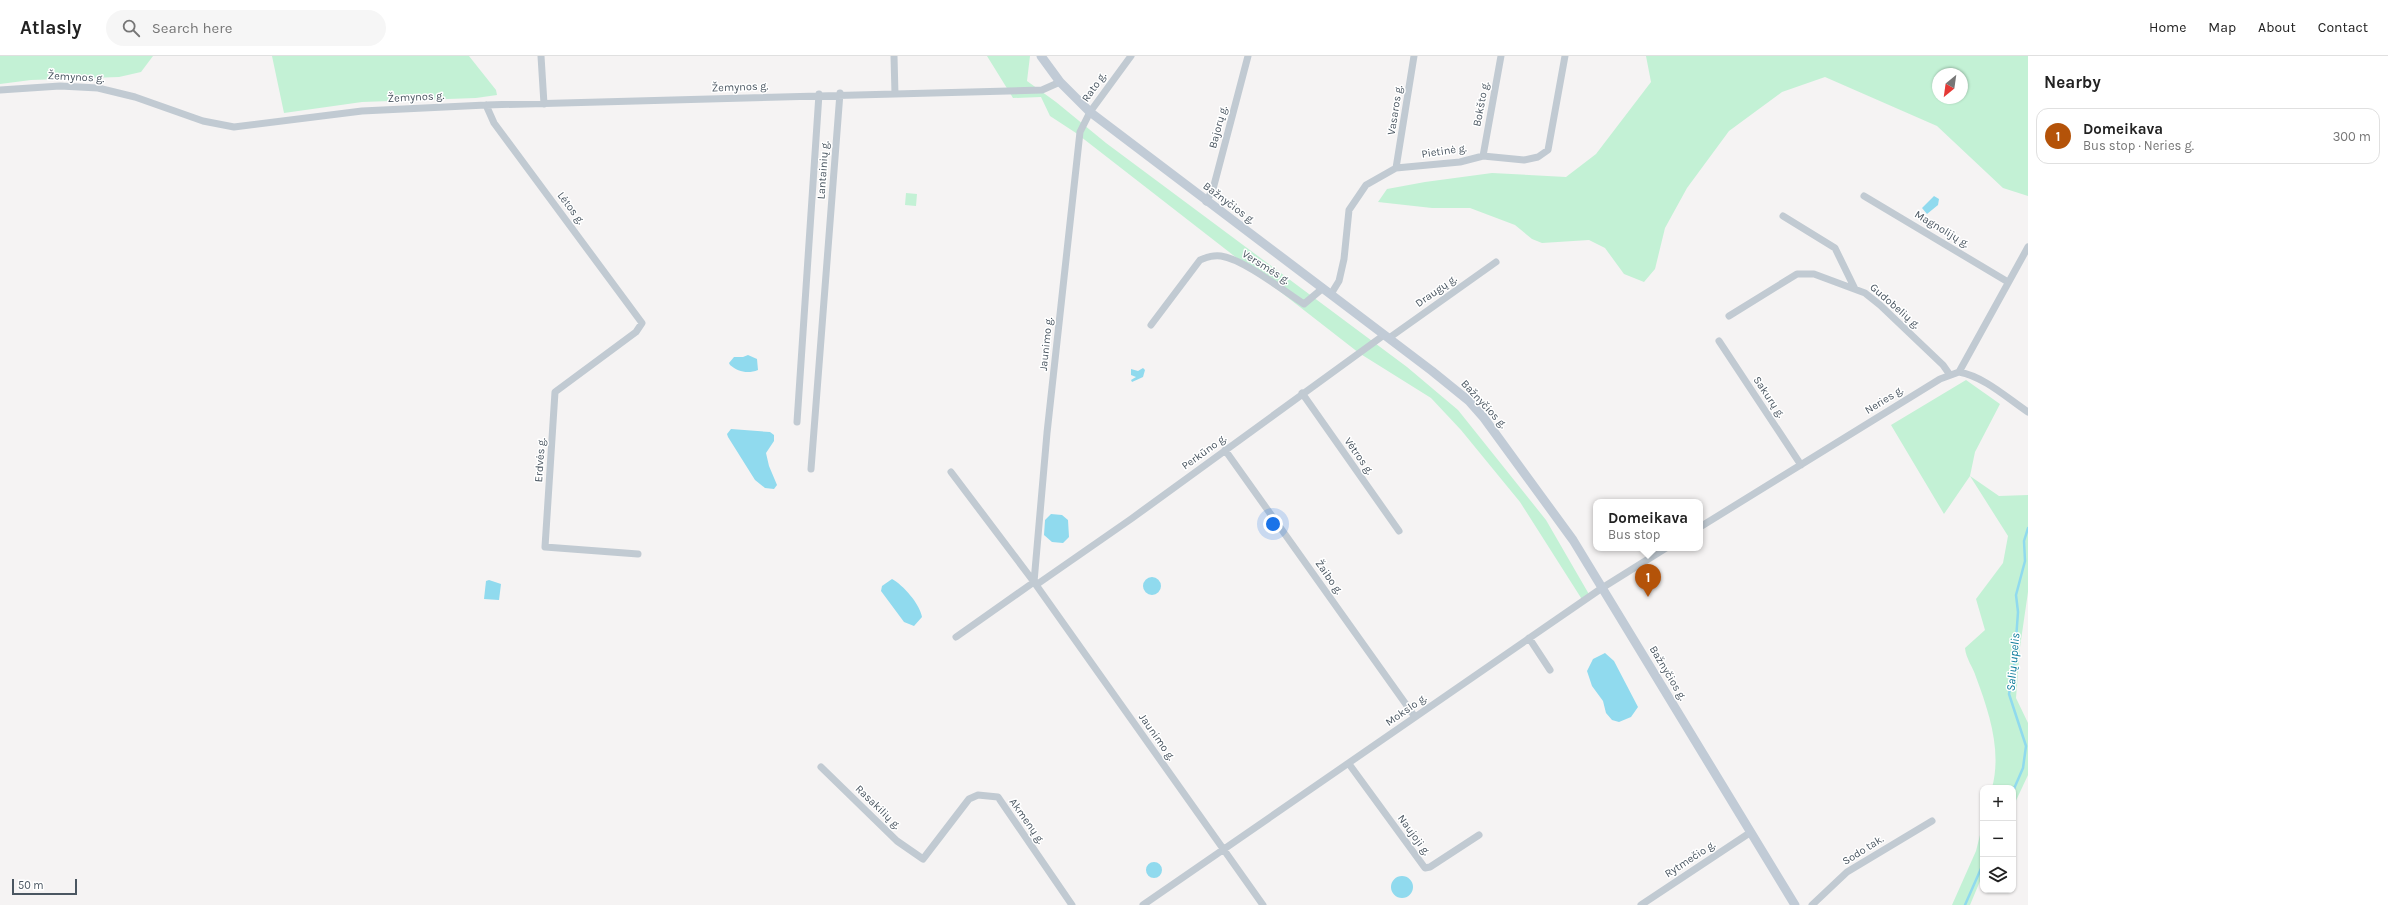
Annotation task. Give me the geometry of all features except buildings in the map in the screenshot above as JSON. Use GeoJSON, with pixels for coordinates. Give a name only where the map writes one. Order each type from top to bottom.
{"type":"FeatureCollection","features":[{"type":"Feature","properties":{"kind":"main road","name":"Bažnyčios g."},"geometry":{"type":"LineString","coordinates":[[1041,56],[1060,82],[1090,112],[1206,202],[1327,291],[1451,386],[1484,418],[1554,512],[1795,905]]}},
{"type":"Feature","properties":{"kind":"street"},"geometry":{"type":"LineString","coordinates":[[541,56],[544,104]]}},
{"type":"Feature","properties":{"kind":"street"},"geometry":{"type":"LineString","coordinates":[[894,56],[895,94]]}},
{"type":"Feature","properties":{"kind":"street","name":"Rato g."},"geometry":{"type":"LineString","coordinates":[[1090,112],[1131,56]]}},
{"type":"Feature","properties":{"kind":"street","name":"Bajorų g."},"geometry":{"type":"LineString","coordinates":[[1206,202],[1213,189],[1248,56]]}},
{"type":"Feature","properties":{"kind":"street","name":"Vasaros g."},"geometry":{"type":"LineString","coordinates":[[1396,168],[1414,56]]}},
{"type":"Feature","properties":{"kind":"street","name":"Bokšto g."},"geometry":{"type":"LineString","coordinates":[[1482,156],[1501,56]]}},
{"type":"Feature","properties":{"kind":"street","name":"Pietinė g."},"geometry":{"type":"LineString","coordinates":[[1327,291],[1339,281],[1349,210],[1366,185],[1396,168],[1460,162],[1482,156],[1524,160],[1538,158],[1548,150],[1565,56]]}},
{"type":"Feature","properties":{"kind":"street"},"geometry":{"type":"LineString","coordinates":[[840,94],[1042,90],[1060,82]]}},
{"type":"Feature","properties":{"kind":"street","name":"Žemynos g."},"geometry":{"type":"LineString","coordinates":[[0,90],[60,86],[98,88],[135,97],[203,121],[234,127],[348,112],[486,105],[665,101],[840,94]]}},
{"type":"Feature","properties":{"kind":"street"},"geometry":{"type":"LineString","coordinates":[[797,422],[819,94]]}},
{"type":"Feature","properties":{"kind":"street","name":"Lantainių g."},"geometry":{"type":"LineString","coordinates":[[811,469],[840,94]]}},
{"type":"Feature","properties":{"kind":"street","name":"Lėtos g."},"geometry":{"type":"LineString","coordinates":[[486,105],[494,123],[642,323]]}},
{"type":"Feature","properties":{"kind":"street","name":"Jaunimo g."},"geometry":{"type":"LineString","coordinates":[[1035,584],[1047,433],[1078,143],[1084,122],[1090,112]]}},
{"type":"Feature","properties":{"kind":"street","name":"Magnolijų g."},"geometry":{"type":"LineString","coordinates":[[1864,196],[2008,282]]}},
{"type":"Feature","properties":{"kind":"street"},"geometry":{"type":"LineString","coordinates":[[1783,216],[1835,248],[1855,289]]}},
{"type":"Feature","properties":{"kind":"street"},"geometry":{"type":"LineString","coordinates":[[2028,247],[1959,372],[1976,378],[2028,412]]}},
{"type":"Feature","properties":{"kind":"street","name":"Versmės g."},"geometry":{"type":"LineString","coordinates":[[1151,325],[1200,260],[1210,255],[1222,256],[1236,261],[1304,304],[1327,291]]}},
{"type":"Feature","properties":{"kind":"street","name":"Draugų g."},"geometry":{"type":"LineString","coordinates":[[1386,336],[1496,262]]}},
{"type":"Feature","properties":{"kind":"street","name":"Gudobelių g."},"geometry":{"type":"LineString","coordinates":[[1728,316],[1797,274],[1814,274],[1836,284],[1855,289],[1880,305],[1943,364],[1950,375]]}},
{"type":"Feature","properties":{"kind":"street","name":"Erdvės g."},"geometry":{"type":"LineString","coordinates":[[638,554],[545,547],[556,392],[636,332],[642,323]]}},
{"type":"Feature","properties":{"kind":"street","name":"Perkūno g."},"geometry":{"type":"LineString","coordinates":[[956,636],[1131,519],[1302,393],[1386,336]]}},
{"type":"Feature","properties":{"kind":"street","name":"Sakurų g."},"geometry":{"type":"LineString","coordinates":[[1719,341],[1801,464]]}},
{"type":"Feature","properties":{"kind":"street","name":"Neries g."},"geometry":{"type":"LineString","coordinates":[[1703,525],[1940,378],[1959,372]]}},
{"type":"Feature","properties":{"kind":"street","name":"Vėtros g."},"geometry":{"type":"LineString","coordinates":[[1302,393],[1400,531]]}},
{"type":"Feature","properties":{"kind":"street","name":"Žaibo g."},"geometry":{"type":"LineString","coordinates":[[1225,450],[1415,717]]}},
{"type":"Feature","properties":{"kind":"street","name":"Jaunimo g."},"geometry":{"type":"LineString","coordinates":[[951,472],[1035,584],[1263,905]]}},
{"type":"Feature","properties":{"kind":"street"},"geometry":{"type":"LineString","coordinates":[[1602,588],[1661,551]]}},
{"type":"Feature","properties":{"kind":"street","name":"Mokslo g."},"geometry":{"type":"LineString","coordinates":[[1224,849],[1602,588]]}},
{"type":"Feature","properties":{"kind":"street"},"geometry":{"type":"LineString","coordinates":[[1529,638],[1550,670]]}},
{"type":"Feature","properties":{"kind":"street","name":"Naujoji g."},"geometry":{"type":"LineString","coordinates":[[1349,764],[1425,868],[1430,867],[1479,835]]}},
{"type":"Feature","properties":{"kind":"street","name":"Rasakilių g."},"geometry":{"type":"LineString","coordinates":[[821,767],[897,840],[923,859]]}},
{"type":"Feature","properties":{"kind":"street","name":"Akmenų g."},"geometry":{"type":"LineString","coordinates":[[923,859],[969,799],[978,795],[998,797],[1072,905]]}},
{"type":"Feature","properties":{"kind":"street","name":"Sodo tak."},"geometry":{"type":"LineString","coordinates":[[1812,905],[1847,872],[1932,821]]}},
{"type":"Feature","properties":{"kind":"street","name":"Rytmečio g."},"geometry":{"type":"LineString","coordinates":[[1641,905],[1751,832]]}},
{"type":"Feature","properties":{"kind":"street"},"geometry":{"type":"LineString","coordinates":[[1143,905],[1224,849]]}},
{"type":"Feature","properties":{"kind":"green space"},"geometry":{"type":"Polygon","coordinates":[[[0,56],[153,56],[141,72],[119,77],[31,80],[0,84],[0,56]]]}},
{"type":"Feature","properties":{"kind":"green space"},"geometry":{"type":"Polygon","coordinates":[[[272,56],[469,56],[496,90],[497,95],[476,98],[362,102],[284,113],[272,56]]]}},
{"type":"Feature","properties":{"kind":"green space"},"geometry":{"type":"Polygon","coordinates":[[[987,56],[1030,56],[1027,81],[1056,102],[1106,143],[1407,367],[1458,410],[1546,520],[1590,596],[1583,601],[1520,502],[1461,430],[1431,398],[1359,353],[1076,133],[1050,116],[1041,97],[1013,98],[987,56]]]}},
{"type":"Feature","properties":{"kind":"green space"},"geometry":{"type":"Polygon","coordinates":[[[1646,56],[2028,56],[2028,196],[2003,188],[1937,126],[1825,77],[1782,92],[1729,131],[1687,188],[1665,228],[1655,269],[1644,282],[1624,274],[1605,248],[1589,240],[1542,243],[1532,239],[1515,225],[1470,208],[1432,208],[1378,202],[1387,189],[1492,173],[1566,177],[1596,154],[1651,82],[1646,56]]]}},
{"type":"Feature","properties":{"kind":"green space"},"geometry":{"type":"Polygon","coordinates":[[[906,193],[917,194],[916,206],[905,205],[906,193]]]}},
{"type":"Feature","properties":{"kind":"green space"},"geometry":{"type":"Polygon","coordinates":[[[1966,380],[2000,404],[1975,452],[1970,476],[1944,514],[1891,425],[1966,380]]]}},
{"type":"Feature","properties":{"kind":"green space"},"geometry":{"type":"Polygon","coordinates":[[[1970,476],[1999,496],[2028,495],[2028,592],[2020,647],[2016,698],[2028,723],[2028,775],[2016,801],[2016,785],[1993,785],[1996,760],[1993,732],[1975,673],[1965,648],[1985,630],[1976,599],[2003,563],[2008,536],[1970,476]]]}},
{"type":"Feature","properties":{"kind":"green space"},"geometry":{"type":"Polygon","coordinates":[[[1980,835],[1980,881],[1970,905],[1952,905],[1976,851],[1980,835]]]}},
{"type":"Feature","properties":{"kind":"water"},"geometry":{"type":"Polygon","coordinates":[[[1934,196],[1939,199],[1938,205],[1927,214],[1922,208],[1934,196]]]}},
{"type":"Feature","properties":{"kind":"water"},"geometry":{"type":"Polygon","coordinates":[[[748,355],[757,359],[758,370],[743,372],[733,367],[729,363],[734,357],[743,357],[748,355]]]}},
{"type":"Feature","properties":{"kind":"water"},"geometry":{"type":"Polygon","coordinates":[[[1143,368],[1145,370],[1143,377],[1132,382],[1131,380],[1136,377],[1131,375],[1131,369],[1138,371],[1143,368]]]}},
{"type":"Feature","properties":{"kind":"water"},"geometry":{"type":"Polygon","coordinates":[[[731,429],[770,432],[774,435],[774,441],[766,453],[769,466],[777,485],[774,489],[765,488],[755,480],[728,437],[727,434],[731,429]]]}},
{"type":"Feature","properties":{"kind":"water"},"geometry":{"type":"Polygon","coordinates":[[[1051,514],[1062,515],[1068,520],[1069,537],[1063,543],[1052,542],[1044,535],[1045,520],[1051,514]]]}},
{"type":"Feature","properties":{"kind":"water"},"geometry":{"type":"Polygon","coordinates":[[[1152,577],[1158,580],[1161,586],[1158,592],[1152,595],[1146,592],[1143,586],[1146,580],[1152,577]]]}},
{"type":"Feature","properties":{"kind":"water"},"geometry":{"type":"Polygon","coordinates":[[[892,579],[910,595],[921,612],[922,617],[914,626],[904,622],[881,591],[882,586],[892,579]]]}},
{"type":"Feature","properties":{"kind":"water"},"geometry":{"type":"Polygon","coordinates":[[[489,580],[501,584],[499,600],[484,599],[486,581],[489,580]]]}},
{"type":"Feature","properties":{"kind":"water"},"geometry":{"type":"Polygon","coordinates":[[[1605,653],[1614,661],[1638,707],[1631,717],[1619,722],[1612,720],[1606,713],[1603,701],[1592,686],[1587,671],[1593,659],[1605,653]]]}},
{"type":"Feature","properties":{"kind":"water"},"geometry":{"type":"Polygon","coordinates":[[[1154,862],[1160,864],[1162,870],[1160,876],[1154,878],[1148,876],[1146,870],[1148,864],[1154,862]]]}},
{"type":"Feature","properties":{"kind":"water"},"geometry":{"type":"Polygon","coordinates":[[[1398,876],[1406,876],[1413,883],[1413,891],[1406,898],[1398,898],[1391,891],[1391,883],[1398,876]]]}},
{"type":"Feature","properties":{"kind":"waterway","name":"Salių upelis"},"geometry":{"type":"LineString","coordinates":[[2016,785],[2023,768],[2026,746],[2009,694],[2014,668],[2018,612],[2016,595],[2025,561],[2024,541],[2028,528]]}},
{"type":"Feature","properties":{"kind":"waterway","name":"Salių upelis"},"geometry":{"type":"LineString","coordinates":[[1965,905],[1980,871]]}},
{"type":"Feature","properties":{"kind":"place","name":"Domeikava"},"geometry":{"type":"Point","coordinates":[1648,597]}}]}
